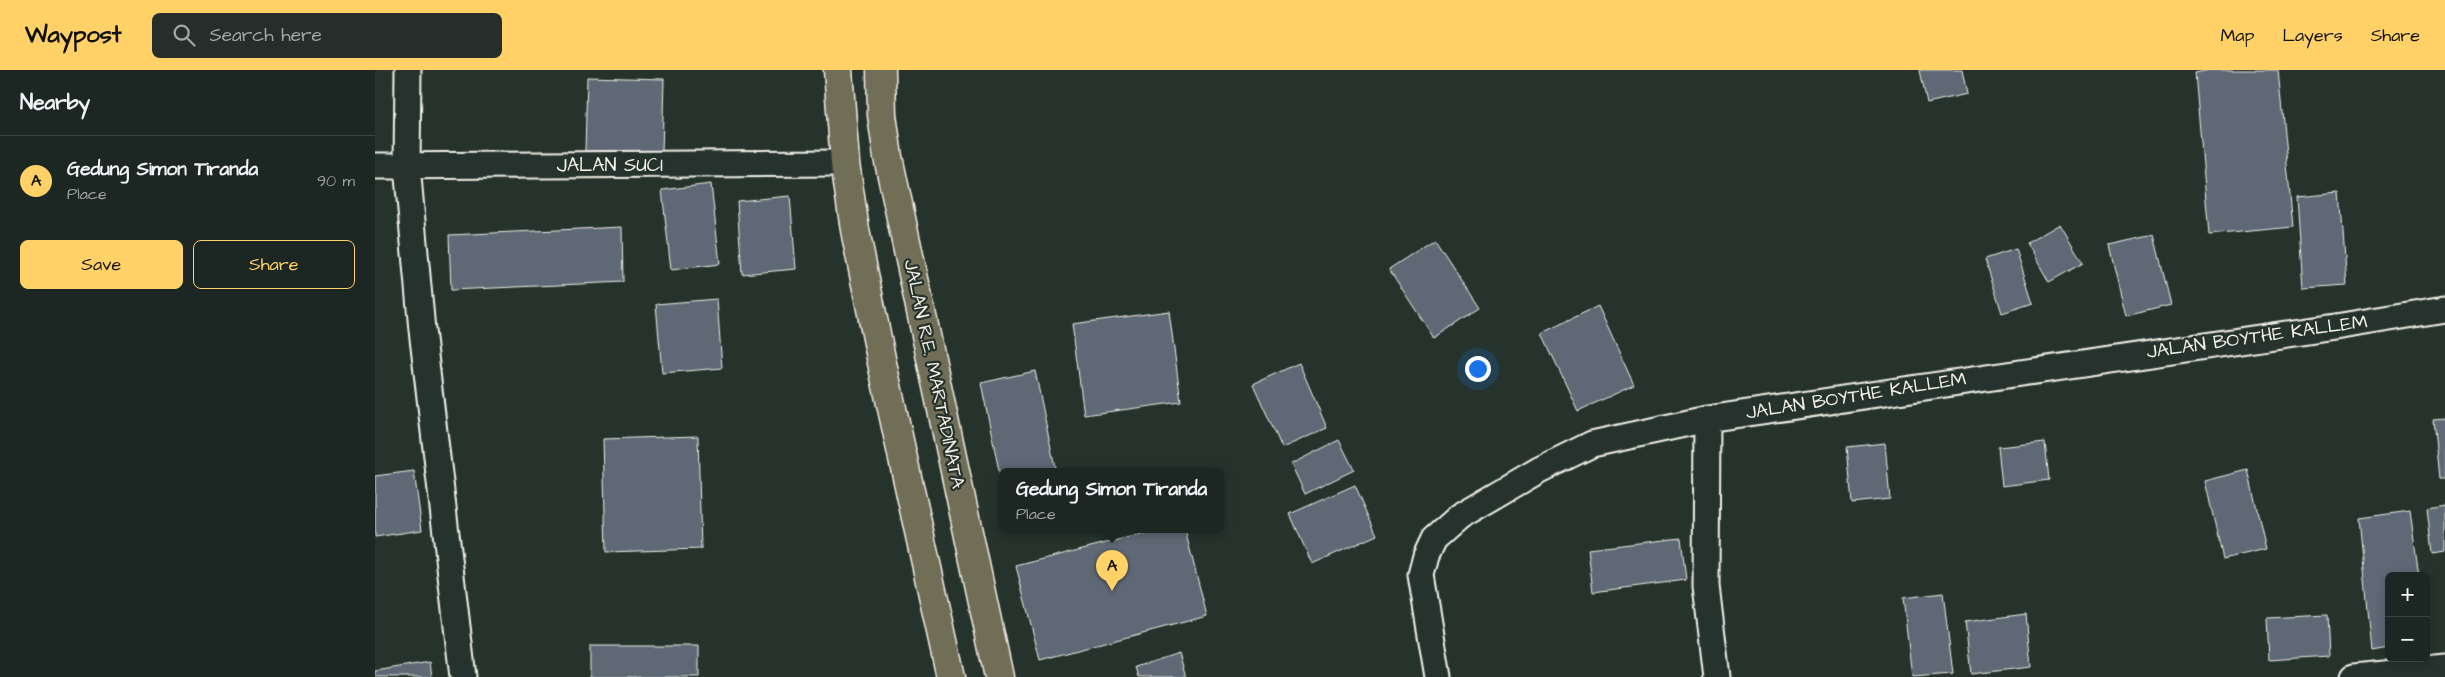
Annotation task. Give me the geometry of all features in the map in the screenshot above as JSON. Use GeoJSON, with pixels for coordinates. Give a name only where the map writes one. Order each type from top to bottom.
{"type":"FeatureCollection","features":[{"type":"Feature","properties":{"kind":"highway"},"geometry":{"type":"LineString","coordinates":[[838,70],[845,163],[882,363],[951,677]]}},
{"type":"Feature","properties":{"kind":"highway","name":"JALAN R.E. MARTADINATA"},"geometry":{"type":"LineString","coordinates":[[881,70],[882,115],[888,157],[999,677]]}},
{"type":"Feature","properties":{"kind":"street"},"geometry":{"type":"LineString","coordinates":[[407,70],[407,166],[422,330],[463,677]]}},
{"type":"Feature","properties":{"kind":"street","name":"JALAN SUCI"},"geometry":{"type":"LineString","coordinates":[[375,166],[845,163]]}},
{"type":"Feature","properties":{"kind":"street","name":"JALAN BOYTHE KALLEM"},"geometry":{"type":"LineString","coordinates":[[1438,677],[1421,575],[1425,556],[1441,531],[1460,516],[1539,470],[1592,444],[1707,418],[2335,327],[2445,309]]}},
{"type":"Feature","properties":{"kind":"street"},"geometry":{"type":"LineString","coordinates":[[1707,418],[1706,586],[1717,677]]}},
{"type":"Feature","properties":{"kind":"street"},"geometry":{"type":"LineString","coordinates":[[2354,677],[2445,668]]}},
{"type":"Feature","properties":{"kind":"building"},"geometry":{"type":"Polygon","coordinates":[[[1920,70],[1962,70],[1967,94],[1927,103],[1920,70]]]}},
{"type":"Feature","properties":{"kind":"building"},"geometry":{"type":"Polygon","coordinates":[[[2210,70],[2278,70],[2293,227],[2209,235],[2195,73],[2210,70]]]}},
{"type":"Feature","properties":{"kind":"building"},"geometry":{"type":"Polygon","coordinates":[[[587,77],[664,79],[662,153],[585,151],[587,77]]]}},
{"type":"Feature","properties":{"kind":"building"},"geometry":{"type":"Polygon","coordinates":[[[711,184],[720,264],[671,270],[662,190],[711,184]]]}},
{"type":"Feature","properties":{"kind":"building"},"geometry":{"type":"Polygon","coordinates":[[[2340,193],[2347,285],[2303,288],[2297,197],[2340,193]]]}},
{"type":"Feature","properties":{"kind":"building"},"geometry":{"type":"Polygon","coordinates":[[[790,196],[796,269],[742,274],[737,201],[790,196]]]}},
{"type":"Feature","properties":{"kind":"building"},"geometry":{"type":"Polygon","coordinates":[[[2060,224],[2083,263],[2049,282],[2027,243],[2060,224]]]}},
{"type":"Feature","properties":{"kind":"building"},"geometry":{"type":"Polygon","coordinates":[[[622,227],[623,282],[451,290],[449,235],[622,227]]]}},
{"type":"Feature","properties":{"kind":"building"},"geometry":{"type":"Polygon","coordinates":[[[2154,235],[2171,305],[2126,316],[2109,245],[2154,235]]]}},
{"type":"Feature","properties":{"kind":"building"},"geometry":{"type":"Polygon","coordinates":[[[1435,239],[1480,308],[1434,338],[1389,269],[1435,239]]]}},
{"type":"Feature","properties":{"kind":"building"},"geometry":{"type":"Polygon","coordinates":[[[2016,249],[2033,303],[2002,313],[1985,259],[2016,249]]]}},
{"type":"Feature","properties":{"kind":"building"},"geometry":{"type":"Polygon","coordinates":[[[717,299],[722,368],[662,373],[656,304],[717,299]]]}},
{"type":"Feature","properties":{"kind":"building"},"geometry":{"type":"Polygon","coordinates":[[[1598,306],[1634,385],[1578,411],[1542,333],[1598,306]]]}},
{"type":"Feature","properties":{"kind":"building"},"geometry":{"type":"Polygon","coordinates":[[[1169,311],[1181,402],[1084,415],[1072,324],[1169,311]]]}},
{"type":"Feature","properties":{"kind":"building"},"geometry":{"type":"Polygon","coordinates":[[[1299,363],[1327,428],[1282,448],[1253,384],[1299,363]]]}},
{"type":"Feature","properties":{"kind":"building"},"geometry":{"type":"Polygon","coordinates":[[[1035,371],[1055,468],[999,468],[999,471],[981,383],[1035,371]]]}},
{"type":"Feature","properties":{"kind":"building"},"geometry":{"type":"Polygon","coordinates":[[[2445,418],[2445,479],[2439,479],[2433,419],[2445,418]]]}},
{"type":"Feature","properties":{"kind":"building"},"geometry":{"type":"Polygon","coordinates":[[[698,436],[701,549],[606,552],[603,439],[698,436]]]}},
{"type":"Feature","properties":{"kind":"building"},"geometry":{"type":"Polygon","coordinates":[[[1339,440],[1354,470],[1305,494],[1291,464],[1339,440]]]}},
{"type":"Feature","properties":{"kind":"building"},"geometry":{"type":"Polygon","coordinates":[[[2045,442],[2049,480],[2002,486],[1998,447],[2045,442]]]}},
{"type":"Feature","properties":{"kind":"building"},"geometry":{"type":"Polygon","coordinates":[[[1885,443],[1890,499],[1852,503],[1847,447],[1885,443]]]}},
{"type":"Feature","properties":{"kind":"building"},"geometry":{"type":"Polygon","coordinates":[[[2248,470],[2266,549],[2223,559],[2205,481],[2248,470]]]}},
{"type":"Feature","properties":{"kind":"building"},"geometry":{"type":"Polygon","coordinates":[[[414,471],[422,530],[375,537],[375,476],[414,471]]]}},
{"type":"Feature","properties":{"kind":"building"},"geometry":{"type":"Polygon","coordinates":[[[1355,485],[1377,535],[1312,564],[1290,514],[1355,485]]]}},
{"type":"Feature","properties":{"kind":"building"},"geometry":{"type":"Polygon","coordinates":[[[2445,505],[2445,552],[2432,554],[2427,508],[2445,505]]]}},
{"type":"Feature","properties":{"kind":"building"},"geometry":{"type":"Polygon","coordinates":[[[2410,511],[2418,572],[2385,572],[2385,649],[2372,651],[2359,518],[2410,511]]]}},
{"type":"Feature","properties":{"kind":"building"},"geometry":{"type":"Polygon","coordinates":[[[1145,533],[1186,533],[1207,616],[1040,660],[1016,566],[1145,533]]]}},
{"type":"Feature","properties":{"kind":"building"},"geometry":{"type":"Polygon","coordinates":[[[1681,538],[1686,580],[1593,592],[1588,549],[1681,538]]]}},
{"type":"Feature","properties":{"kind":"building"},"geometry":{"type":"Polygon","coordinates":[[[1943,593],[1953,674],[1912,677],[1903,598],[1943,593]]]}},
{"type":"Feature","properties":{"kind":"building"},"geometry":{"type":"Polygon","coordinates":[[[2026,614],[2031,667],[1971,674],[1965,622],[2026,614]]]}},
{"type":"Feature","properties":{"kind":"building"},"geometry":{"type":"Polygon","coordinates":[[[2327,615],[2329,656],[2269,660],[2267,618],[2327,615]]]}},
{"type":"Feature","properties":{"kind":"building"},"geometry":{"type":"Polygon","coordinates":[[[590,646],[699,646],[699,677],[590,677],[590,646]]]}},
{"type":"Feature","properties":{"kind":"building"},"geometry":{"type":"Polygon","coordinates":[[[1179,653],[1186,677],[1139,677],[1136,667],[1179,653]]]}},
{"type":"Feature","properties":{"kind":"building"},"geometry":{"type":"Polygon","coordinates":[[[430,662],[432,677],[375,677],[375,671],[430,662]]]}},
{"type":"Feature","properties":{"kind":"place","name":"Gedung Simon Tiranda"},"geometry":{"type":"Point","coordinates":[1112,591]}}]}
